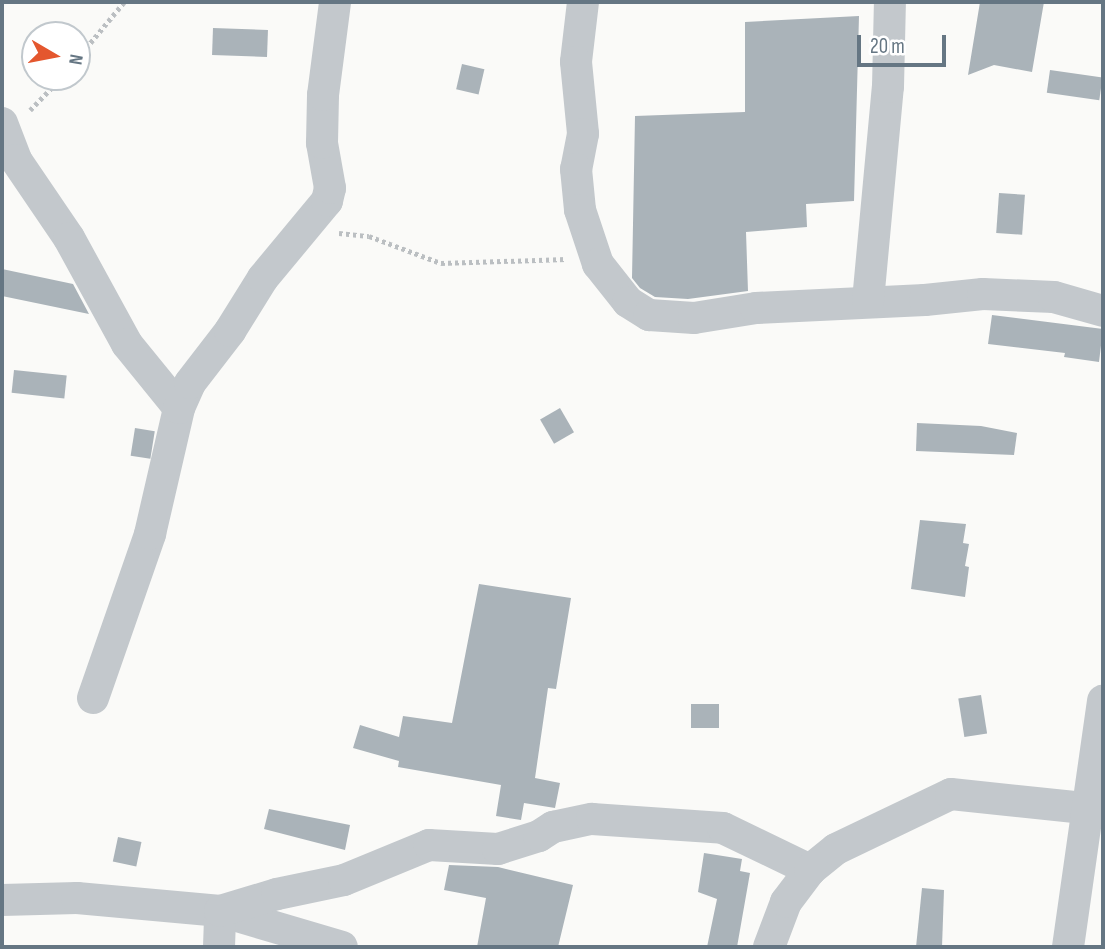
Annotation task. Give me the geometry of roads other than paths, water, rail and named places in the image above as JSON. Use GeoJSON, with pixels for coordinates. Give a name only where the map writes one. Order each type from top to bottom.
{"type":"FeatureCollection","features":[{"type":"Feature","properties":{"kind":"street"},"geometry":{"type":"LineString","coordinates":[[93,698],[150,534],[179,408],[190,383],[296,236],[319,214],[327,201],[330,188],[322,143],[323,107],[335,2]]}},
{"type":"Feature","properties":{"kind":"street"},"geometry":{"type":"LineString","coordinates":[[583,2],[576,62],[583,134],[576,189],[586,234],[598,264],[628,302],[649,315],[694,318],[756,308],[1029,294],[1054,297],[1103,311]]}},
{"type":"Feature","properties":{"kind":"street"},"geometry":{"type":"LineString","coordinates":[[868,301],[888,87],[890,2]]}},
{"type":"Feature","properties":{"kind":"street"},"geometry":{"type":"LineString","coordinates":[[4,127],[16,160],[69,238],[127,344],[179,408]]}},
{"type":"Feature","properties":{"kind":"street"},"geometry":{"type":"LineString","coordinates":[[1068,947],[1096,808],[1103,701]]}},
{"type":"Feature","properties":{"kind":"street"},"geometry":{"type":"LineString","coordinates":[[770,946],[786,902],[810,870],[836,849],[951,794],[1096,808]]}},
{"type":"Feature","properties":{"kind":"street"},"geometry":{"type":"LineString","coordinates":[[220,911],[344,880],[429,845],[498,849],[539,836],[553,827],[592,819],[723,828],[810,870]]}},
{"type":"Feature","properties":{"kind":"street"},"geometry":{"type":"LineString","coordinates":[[2,900],[78,898],[220,911],[342,947]]}},
{"type":"Feature","properties":{"kind":"street"},"geometry":{"type":"LineString","coordinates":[[219,947],[220,911]]}}]}
